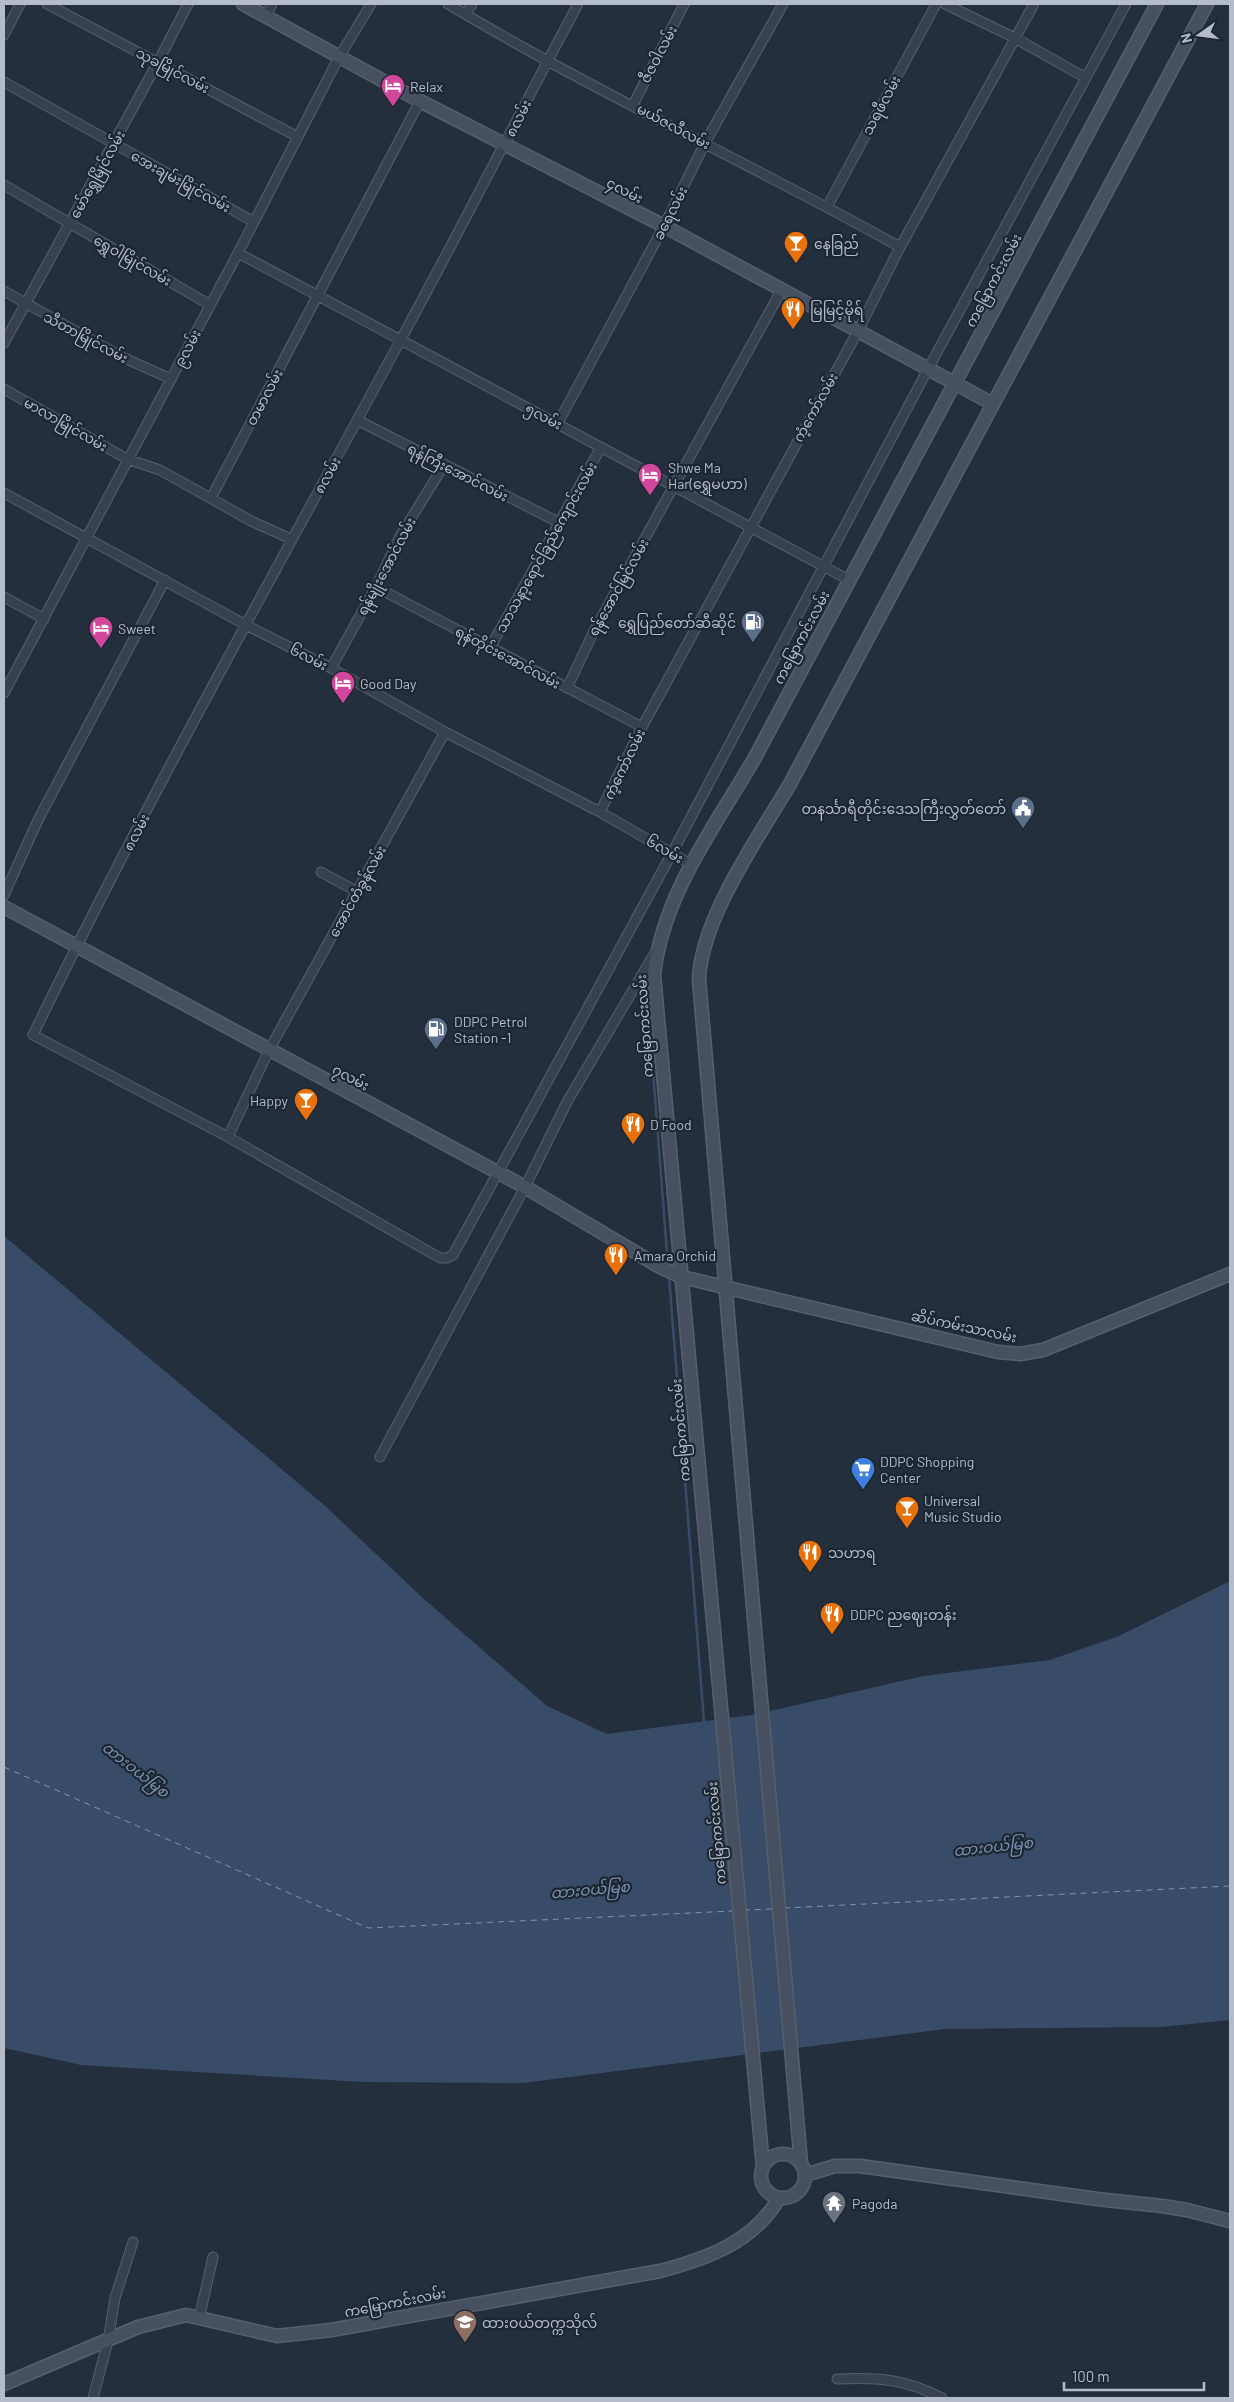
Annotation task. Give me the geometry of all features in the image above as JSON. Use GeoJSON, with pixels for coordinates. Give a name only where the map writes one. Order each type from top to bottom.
{"type":"FeatureCollection","features":[{"type":"Feature","properties":{"kind":"main road","name":"၄လမ်း"},"geometry":{"type":"LineString","coordinates":[[243,4],[420,101],[664,226],[993,404]]}},
{"type":"Feature","properties":{"kind":"main road","name":"ကမြောကင်းလမ်း"},"geometry":{"type":"LineString","coordinates":[[763,2167],[703,1530],[654,975],[656,950],[667,920],[692,865],[753,761],[1157,4]]}},
{"type":"Feature","properties":{"kind":"main road"},"geometry":{"type":"LineString","coordinates":[[803,2170],[793,2156],[782,2154],[771,2158],[763,2167],[761,2178],[765,2189],[779,2198],[790,2198],[800,2191],[803,2170],[699,979],[700,960],[705,940],[730,886],[791,782],[1207,4]]}},
{"type":"Feature","properties":{"kind":"main road","name":"၇လမ်း"},"geometry":{"type":"LineString","coordinates":[[4,907],[498,1172],[660,1267],[682,1277]]}},
{"type":"Feature","properties":{"kind":"main road","name":"ဆိပ်ကမ်းသာလမ်း"},"geometry":{"type":"LineString","coordinates":[[682,1277],[998,1352],[1020,1354],[1043,1350],[1230,1274]]}},
{"type":"Feature","properties":{"kind":"main road"},"geometry":{"type":"LineString","coordinates":[[803,2170],[835,2166],[860,2166],[1178,2209],[1230,2221]]}},
{"type":"Feature","properties":{"kind":"main road","name":"ကမြောကင်းလမ်း"},"geometry":{"type":"LineString","coordinates":[[4,2384],[108,2341],[138,2326],[186,2315],[277,2336],[331,2330],[660,2271],[701,2259],[739,2241],[763,2222],[779,2198]]}},
{"type":"Feature","properties":{"kind":"street"},"geometry":{"type":"LineString","coordinates":[[4,35],[20,4]]}},
{"type":"Feature","properties":{"kind":"street","name":"သုခမြိုင်လမ်း"},"geometry":{"type":"LineString","coordinates":[[47,4],[298,137]]}},
{"type":"Feature","properties":{"kind":"street","name":"မော်ရွှေမြိုင်လမ်း"},"geometry":{"type":"LineString","coordinates":[[4,343],[114,144],[188,4]]}},
{"type":"Feature","properties":{"kind":"street"},"geometry":{"type":"LineString","coordinates":[[266,16],[272,4]]}},
{"type":"Feature","properties":{"kind":"street","name":"၉လမ်း"},"geometry":{"type":"LineString","coordinates":[[4,693],[238,253],[339,57],[371,4]]}},
{"type":"Feature","properties":{"kind":"street","name":"မယ်ဇလီလမ်း"},"geometry":{"type":"LineString","coordinates":[[448,4],[547,61],[827,206],[900,247]]}},
{"type":"Feature","properties":{"kind":"street"},"geometry":{"type":"LineString","coordinates":[[466,14],[472,4]]}},
{"type":"Feature","properties":{"kind":"street","name":"၈လမ်း"},"geometry":{"type":"LineString","coordinates":[[228,1137],[33,1034],[76,946],[244,624],[400,341],[578,4]]}},
{"type":"Feature","properties":{"kind":"street","name":"ဇီဇဝါလမ်း"},"geometry":{"type":"LineString","coordinates":[[633,105],[684,4]]}},
{"type":"Feature","properties":{"kind":"street","name":"ခရေလမ်း"},"geometry":{"type":"LineString","coordinates":[[558,423],[664,226],[706,143],[783,4]]}},
{"type":"Feature","properties":{"kind":"street","name":"သရဖီလမ်း"},"geometry":{"type":"LineString","coordinates":[[827,206],[936,4]]}},
{"type":"Feature","properties":{"kind":"street"},"geometry":{"type":"LineString","coordinates":[[945,4],[1015,38],[1086,78]]}},
{"type":"Feature","properties":{"kind":"street","name":"ကံ့ကော်လမ်း"},"geometry":{"type":"LineString","coordinates":[[600,812],[642,727],[858,331],[900,247],[1034,4]]}},
{"type":"Feature","properties":{"kind":"street"},"geometry":{"type":"LineString","coordinates":[[228,1137],[440,1258],[447,1258],[453,1255],[672,853],[928,369],[1126,4]]}},
{"type":"Feature","properties":{"kind":"street","name":"အေးချမ်းမြိုင်လမ်း"},"geometry":{"type":"LineString","coordinates":[[4,82],[254,222]]}},
{"type":"Feature","properties":{"kind":"street","name":"တမာလမ်း"},"geometry":{"type":"LineString","coordinates":[[211,498],[420,101]]}},
{"type":"Feature","properties":{"kind":"street","name":"ရွှေဝါမြိုင်လမ်း"},"geometry":{"type":"LineString","coordinates":[[4,186],[210,305]]}},
{"type":"Feature","properties":{"kind":"street","name":"၅လမ်း"},"geometry":{"type":"LineString","coordinates":[[238,253],[849,580]]}},
{"type":"Feature","properties":{"kind":"street","name":"ရန်အောင်မြင်လမ်း"},"geometry":{"type":"LineString","coordinates":[[567,688],[594,631],[781,291]]}},
{"type":"Feature","properties":{"kind":"street","name":"သီတာမြိုင်လမ်း"},"geometry":{"type":"LineString","coordinates":[[4,292],[122,356],[170,379]]}},
{"type":"Feature","properties":{"kind":"street","name":"မာလာမြိုင်လမ်း"},"geometry":{"type":"LineString","coordinates":[[4,389],[128,459],[160,470],[251,521],[291,539]]}},
{"type":"Feature","properties":{"kind":"street","name":"ရန်ကြီးအောင်လမ်း"},"geometry":{"type":"LineString","coordinates":[[356,420],[560,523]]}},
{"type":"Feature","properties":{"kind":"street","name":"သာသနာ့ရောင်ခြည်ကျောင်းလမ်း"},"geometry":{"type":"LineString","coordinates":[[490,648],[601,447]]}},
{"type":"Feature","properties":{"kind":"street","name":"ရန်မျိုးအောင်လမ်း"},"geometry":{"type":"LineString","coordinates":[[331,668],[376,587],[399,538],[444,465]]}},
{"type":"Feature","properties":{"kind":"street","name":"၆လမ်း"},"geometry":{"type":"LineString","coordinates":[[4,493],[244,624],[331,668],[445,732],[600,812],[692,865]]}},
{"type":"Feature","properties":{"kind":"street"},"geometry":{"type":"LineString","coordinates":[[4,895],[38,820],[165,580]]}},
{"type":"Feature","properties":{"kind":"street","name":"ရန်တိုင်းအောင်လမ်း"},"geometry":{"type":"LineString","coordinates":[[376,587],[642,727]]}},
{"type":"Feature","properties":{"kind":"street"},"geometry":{"type":"LineString","coordinates":[[4,597],[44,619]]}},
{"type":"Feature","properties":{"kind":"street","name":"အောင်တံခွန်လမ်း"},"geometry":{"type":"LineString","coordinates":[[228,1137],[269,1050],[445,732]]}},
{"type":"Feature","properties":{"kind":"street"},"geometry":{"type":"LineString","coordinates":[[321,872],[356,891]]}},
{"type":"Feature","properties":{"kind":"street"},"geometry":{"type":"LineString","coordinates":[[380,1457],[525,1187],[567,1102],[656,950]]}},
{"type":"Feature","properties":{"kind":"street"},"geometry":{"type":"LineString","coordinates":[[93,2398],[108,2341],[115,2298],[133,2242]]}},
{"type":"Feature","properties":{"kind":"street"},"geometry":{"type":"LineString","coordinates":[[198,2319],[213,2256]]}},
{"type":"Feature","properties":{"kind":"street"},"geometry":{"type":"LineString","coordinates":[[838,2379],[891,2379],[921,2387],[942,2398]]}},
{"type":"Feature","properties":{"kind":"water","name":"ထားဝယ်မြစ"},"geometry":{"type":"Polygon","coordinates":[[[4,1236],[323,1504],[425,1600],[547,1706],[607,1734],[752,1715],[924,1676],[1050,1660],[1119,1636],[1230,1581],[1230,2020],[1161,2027],[945,2029],[523,2083],[363,2082],[81,2065],[4,2048],[4,1236]]]}},
{"type":"Feature","properties":{"kind":"waterway"},"geometry":{"type":"LineString","coordinates":[[647,993],[668,1266]]}},
{"type":"Feature","properties":{"kind":"waterway"},"geometry":{"type":"LineString","coordinates":[[669,1276],[704,1722]]}},
{"type":"Feature","properties":{"kind":"ferry route"},"geometry":{"type":"LineString","coordinates":[[4,1767],[368,1928],[733,1911]]}},
{"type":"Feature","properties":{"kind":"ferry route"},"geometry":{"type":"LineString","coordinates":[[784,1908],[1230,1886]]}},
{"type":"Feature","properties":{"kind":"ferry route"},"geometry":{"type":"LineString","coordinates":[[744,1910],[773,1909]]}},
{"type":"Feature","properties":{"kind":"place","name":"Relax"},"geometry":{"type":"Point","coordinates":[393,107]}},
{"type":"Feature","properties":{"kind":"place","name":"နေခြည်"},"geometry":{"type":"Point","coordinates":[796,264]}},
{"type":"Feature","properties":{"kind":"place","name":"မြမြင့်မိုရ်"},"geometry":{"type":"Point","coordinates":[793,330]}},
{"type":"Feature","properties":{"kind":"place","name":"Shwe Ma Har(‌‌ရွှေမဟာ)"},"geometry":{"type":"Point","coordinates":[650,496]}},
{"type":"Feature","properties":{"kind":"place","name":"ရွှေပြည်တော်ဆီဆိုင်"},"geometry":{"type":"Point","coordinates":[753,643]}},
{"type":"Feature","properties":{"kind":"place","name":"Sweet"},"geometry":{"type":"Point","coordinates":[101,649]}},
{"type":"Feature","properties":{"kind":"place","name":"Good Day"},"geometry":{"type":"Point","coordinates":[343,704]}},
{"type":"Feature","properties":{"kind":"place","name":"တနင်္သာရီတိုင်းဒေသကြီးလွှတ်တော်"},"geometry":{"type":"Point","coordinates":[1023,829]}},
{"type":"Feature","properties":{"kind":"place","name":"DDPC Petrol Station -1"},"geometry":{"type":"Point","coordinates":[436,1050]}},
{"type":"Feature","properties":{"kind":"place","name":"Happy"},"geometry":{"type":"Point","coordinates":[306,1121]}},
{"type":"Feature","properties":{"kind":"place","name":"D Food"},"geometry":{"type":"Point","coordinates":[633,1145]}},
{"type":"Feature","properties":{"kind":"place","name":"Amara Orchid"},"geometry":{"type":"Point","coordinates":[616,1276]}},
{"type":"Feature","properties":{"kind":"place","name":"DDPC Shopping Center"},"geometry":{"type":"Point","coordinates":[863,1490]}},
{"type":"Feature","properties":{"kind":"place","name":"Universal Music Studio"},"geometry":{"type":"Point","coordinates":[907,1529]}},
{"type":"Feature","properties":{"kind":"place","name":"သဟာရ"},"geometry":{"type":"Point","coordinates":[810,1573]}},
{"type":"Feature","properties":{"kind":"place","name":"DDPC ညဈေးတန်း"},"geometry":{"type":"Point","coordinates":[832,1635]}},
{"type":"Feature","properties":{"kind":"place","name":"Pagoda"},"geometry":{"type":"Point","coordinates":[834,2224]}},
{"type":"Feature","properties":{"kind":"place","name":"ထားဝယ်တက္ကသိုလ်"},"geometry":{"type":"Point","coordinates":[465,2343]}}]}
